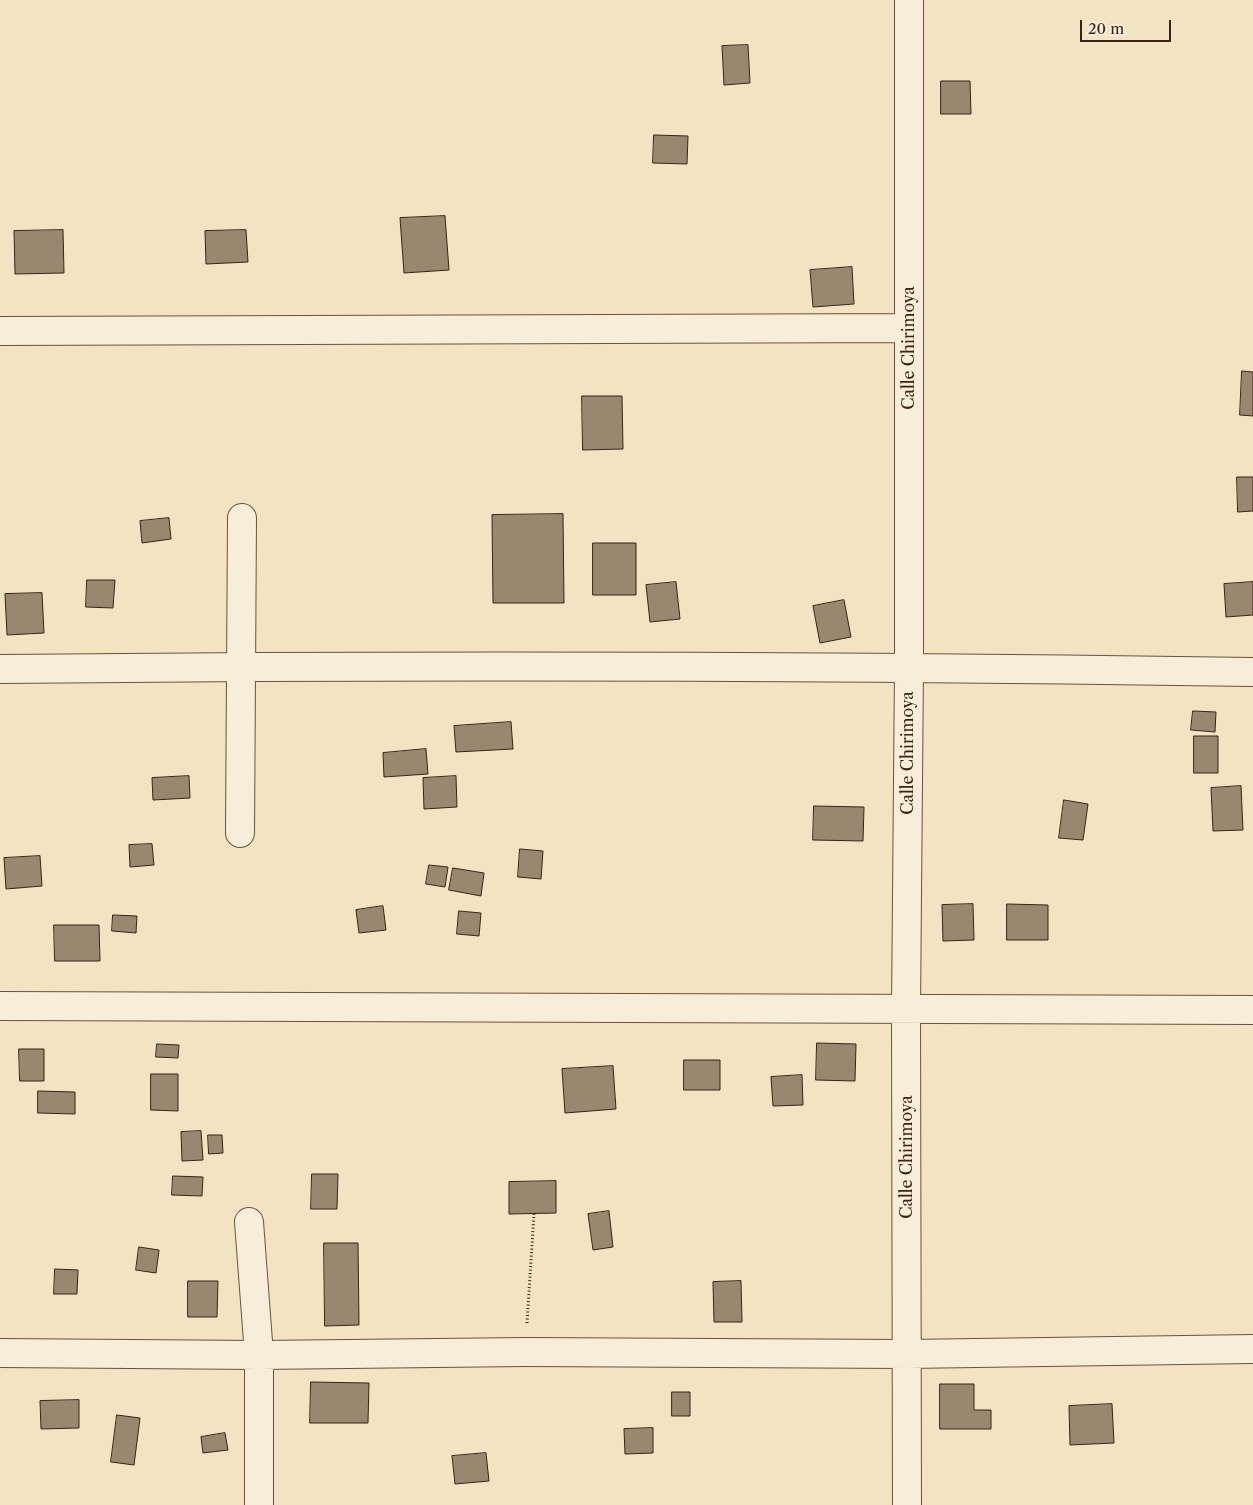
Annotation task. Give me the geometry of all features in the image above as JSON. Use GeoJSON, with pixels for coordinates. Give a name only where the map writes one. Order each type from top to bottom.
{"type":"FeatureCollection","features":[{"type":"Feature","properties":{"kind":"street","name":"Calle Chirimoya"},"geometry":{"type":"LineString","coordinates":[[907,1505],[906,1010],[909,667],[909,0]]}},
{"type":"Feature","properties":{"kind":"street"},"geometry":{"type":"LineString","coordinates":[[0,331],[909,328]]}},
{"type":"Feature","properties":{"kind":"street"},"geometry":{"type":"LineString","coordinates":[[240,833],[242,518]]}},
{"type":"Feature","properties":{"kind":"street"},"geometry":{"type":"LineString","coordinates":[[0,668],[909,667],[1253,672]]}},
{"type":"Feature","properties":{"kind":"street"},"geometry":{"type":"LineString","coordinates":[[0,1006],[1253,1010]]}},
{"type":"Feature","properties":{"kind":"street"},"geometry":{"type":"LineString","coordinates":[[249,1222],[258,1355],[259,1505]]}},
{"type":"Feature","properties":{"kind":"street"},"geometry":{"type":"LineString","coordinates":[[0,1353],[258,1355],[525,1352],[908,1354],[1253,1349]]}},
{"type":"Feature","properties":{"kind":"path"},"geometry":{"type":"LineString","coordinates":[[525,1352],[534,1214]]}},
{"type":"Feature","properties":{"kind":"building"},"geometry":{"type":"Polygon","coordinates":[[[748,45],[750,83],[724,85],[722,46],[748,45]]]}},
{"type":"Feature","properties":{"kind":"building"},"geometry":{"type":"Polygon","coordinates":[[[941,81],[970,81],[971,114],[941,114],[941,81]]]}},
{"type":"Feature","properties":{"kind":"building"},"geometry":{"type":"Polygon","coordinates":[[[654,135],[688,136],[687,164],[653,163],[654,135]]]}},
{"type":"Feature","properties":{"kind":"building"},"geometry":{"type":"Polygon","coordinates":[[[445,216],[449,270],[404,273],[400,218],[445,216]]]}},
{"type":"Feature","properties":{"kind":"building"},"geometry":{"type":"Polygon","coordinates":[[[63,230],[64,273],[15,274],[14,231],[63,230]]]}},
{"type":"Feature","properties":{"kind":"building"},"geometry":{"type":"Polygon","coordinates":[[[246,230],[248,262],[206,264],[205,231],[246,230]]]}},
{"type":"Feature","properties":{"kind":"building"},"geometry":{"type":"Polygon","coordinates":[[[852,267],[854,304],[813,307],[810,270],[852,267]]]}},
{"type":"Feature","properties":{"kind":"building"},"geometry":{"type":"Polygon","coordinates":[[[1242,371],[1253,372],[1253,416],[1240,415],[1242,371]]]}},
{"type":"Feature","properties":{"kind":"building"},"geometry":{"type":"Polygon","coordinates":[[[582,396],[622,396],[623,449],[583,450],[582,396]]]}},
{"type":"Feature","properties":{"kind":"building"},"geometry":{"type":"Polygon","coordinates":[[[1237,477],[1253,477],[1253,511],[1238,512],[1237,477]]]}},
{"type":"Feature","properties":{"kind":"building"},"geometry":{"type":"Polygon","coordinates":[[[563,514],[564,603],[493,603],[492,515],[563,514]]]}},
{"type":"Feature","properties":{"kind":"building"},"geometry":{"type":"Polygon","coordinates":[[[169,518],[171,539],[142,543],[140,521],[169,518]]]}},
{"type":"Feature","properties":{"kind":"building"},"geometry":{"type":"Polygon","coordinates":[[[593,543],[636,543],[636,595],[593,595],[593,543]]]}},
{"type":"Feature","properties":{"kind":"building"},"geometry":{"type":"Polygon","coordinates":[[[87,580],[115,580],[113,608],[86,607],[87,580]]]}},
{"type":"Feature","properties":{"kind":"building"},"geometry":{"type":"Polygon","coordinates":[[[676,582],[680,619],[650,622],[646,585],[676,582]]]}},
{"type":"Feature","properties":{"kind":"building"},"geometry":{"type":"Polygon","coordinates":[[[1253,582],[1253,615],[1226,617],[1224,584],[1253,582]]]}},
{"type":"Feature","properties":{"kind":"building"},"geometry":{"type":"Polygon","coordinates":[[[42,593],[44,633],[7,635],[5,594],[42,593]]]}},
{"type":"Feature","properties":{"kind":"building"},"geometry":{"type":"Polygon","coordinates":[[[844,600],[851,637],[820,643],[813,606],[844,600]]]}},
{"type":"Feature","properties":{"kind":"building"},"geometry":{"type":"Polygon","coordinates":[[[1193,711],[1216,712],[1215,732],[1191,730],[1193,711]]]}},
{"type":"Feature","properties":{"kind":"building"},"geometry":{"type":"Polygon","coordinates":[[[511,722],[513,749],[456,752],[454,726],[511,722]]]}},
{"type":"Feature","properties":{"kind":"building"},"geometry":{"type":"Polygon","coordinates":[[[1194,736],[1218,736],[1218,773],[1194,773],[1194,736]]]}},
{"type":"Feature","properties":{"kind":"building"},"geometry":{"type":"Polygon","coordinates":[[[426,749],[428,774],[384,777],[383,753],[426,749]]]}},
{"type":"Feature","properties":{"kind":"building"},"geometry":{"type":"Polygon","coordinates":[[[189,776],[190,798],[153,800],[152,778],[189,776]]]}},
{"type":"Feature","properties":{"kind":"building"},"geometry":{"type":"Polygon","coordinates":[[[456,776],[457,807],[424,809],[423,778],[456,776]]]}},
{"type":"Feature","properties":{"kind":"building"},"geometry":{"type":"Polygon","coordinates":[[[1241,786],[1243,830],[1213,831],[1211,788],[1241,786]]]}},
{"type":"Feature","properties":{"kind":"building"},"geometry":{"type":"Polygon","coordinates":[[[1064,800],[1088,804],[1083,840],[1059,838],[1064,800]]]}},
{"type":"Feature","properties":{"kind":"building"},"geometry":{"type":"Polygon","coordinates":[[[814,806],[864,807],[863,841],[813,840],[814,806]]]}},
{"type":"Feature","properties":{"kind":"building"},"geometry":{"type":"Polygon","coordinates":[[[152,844],[154,865],[130,867],[129,845],[152,844]]]}},
{"type":"Feature","properties":{"kind":"building"},"geometry":{"type":"Polygon","coordinates":[[[520,849],[543,851],[541,879],[518,877],[520,849]]]}},
{"type":"Feature","properties":{"kind":"building"},"geometry":{"type":"Polygon","coordinates":[[[40,856],[42,886],[6,889],[4,858],[40,856]]]}},
{"type":"Feature","properties":{"kind":"building"},"geometry":{"type":"Polygon","coordinates":[[[429,865],[448,867],[445,887],[426,884],[429,865]]]}},
{"type":"Feature","properties":{"kind":"building"},"geometry":{"type":"Polygon","coordinates":[[[453,868],[484,873],[481,896],[449,890],[453,868]]]}},
{"type":"Feature","properties":{"kind":"building"},"geometry":{"type":"Polygon","coordinates":[[[973,904],[974,940],[943,941],[942,905],[973,904]]]}},
{"type":"Feature","properties":{"kind":"building"},"geometry":{"type":"Polygon","coordinates":[[[1007,904],[1048,905],[1048,940],[1007,940],[1007,904]]]}},
{"type":"Feature","properties":{"kind":"building"},"geometry":{"type":"Polygon","coordinates":[[[383,906],[386,930],[359,933],[356,910],[383,906]]]}},
{"type":"Feature","properties":{"kind":"building"},"geometry":{"type":"Polygon","coordinates":[[[459,911],[481,913],[479,936],[457,934],[459,911]]]}},
{"type":"Feature","properties":{"kind":"building"},"geometry":{"type":"Polygon","coordinates":[[[113,915],[137,916],[136,933],[112,931],[113,915]]]}},
{"type":"Feature","properties":{"kind":"building"},"geometry":{"type":"Polygon","coordinates":[[[54,925],[99,925],[100,961],[55,961],[54,925]]]}},
{"type":"Feature","properties":{"kind":"building"},"geometry":{"type":"Polygon","coordinates":[[[817,1043],[856,1044],[855,1081],[816,1080],[817,1043]]]}},
{"type":"Feature","properties":{"kind":"building"},"geometry":{"type":"Polygon","coordinates":[[[157,1044],[179,1045],[178,1058],[156,1057],[157,1044]]]}},
{"type":"Feature","properties":{"kind":"building"},"geometry":{"type":"Polygon","coordinates":[[[19,1049],[44,1049],[44,1081],[20,1081],[19,1049]]]}},
{"type":"Feature","properties":{"kind":"building"},"geometry":{"type":"Polygon","coordinates":[[[684,1060],[720,1060],[720,1090],[684,1090],[684,1060]]]}},
{"type":"Feature","properties":{"kind":"building"},"geometry":{"type":"Polygon","coordinates":[[[613,1066],[616,1109],[565,1113],[562,1069],[613,1066]]]}},
{"type":"Feature","properties":{"kind":"building"},"geometry":{"type":"Polygon","coordinates":[[[151,1074],[178,1074],[178,1111],[151,1110],[151,1074]]]}},
{"type":"Feature","properties":{"kind":"building"},"geometry":{"type":"Polygon","coordinates":[[[802,1075],[803,1105],[773,1106],[771,1077],[802,1075]]]}},
{"type":"Feature","properties":{"kind":"building"},"geometry":{"type":"Polygon","coordinates":[[[38,1091],[75,1092],[75,1114],[38,1113],[38,1091]]]}},
{"type":"Feature","properties":{"kind":"building"},"geometry":{"type":"Polygon","coordinates":[[[201,1131],[203,1160],[182,1161],[181,1132],[201,1131]]]}},
{"type":"Feature","properties":{"kind":"building"},"geometry":{"type":"Polygon","coordinates":[[[208,1135],[222,1135],[223,1153],[209,1154],[208,1135]]]}},
{"type":"Feature","properties":{"kind":"building"},"geometry":{"type":"Polygon","coordinates":[[[312,1174],[338,1174],[337,1209],[311,1209],[312,1174]]]}},
{"type":"Feature","properties":{"kind":"building"},"geometry":{"type":"Polygon","coordinates":[[[173,1176],[203,1177],[202,1196],[172,1195],[173,1176]]]}},
{"type":"Feature","properties":{"kind":"building"},"geometry":{"type":"Polygon","coordinates":[[[556,1181],[556,1213],[509,1214],[509,1182],[556,1181]]]}},
{"type":"Feature","properties":{"kind":"building"},"geometry":{"type":"Polygon","coordinates":[[[609,1211],[613,1247],[593,1250],[588,1214],[609,1211]]]}},
{"type":"Feature","properties":{"kind":"building"},"geometry":{"type":"Polygon","coordinates":[[[324,1243],[358,1243],[359,1325],[325,1326],[324,1243]]]}},
{"type":"Feature","properties":{"kind":"building"},"geometry":{"type":"Polygon","coordinates":[[[139,1247],[159,1250],[156,1273],[136,1270],[139,1247]]]}},
{"type":"Feature","properties":{"kind":"building"},"geometry":{"type":"Polygon","coordinates":[[[55,1269],[78,1270],[77,1294],[54,1294],[55,1269]]]}},
{"type":"Feature","properties":{"kind":"building"},"geometry":{"type":"Polygon","coordinates":[[[188,1281],[218,1281],[217,1317],[188,1317],[188,1281]]]}},
{"type":"Feature","properties":{"kind":"building"},"geometry":{"type":"Polygon","coordinates":[[[741,1281],[742,1322],[714,1322],[713,1282],[741,1281]]]}},
{"type":"Feature","properties":{"kind":"building"},"geometry":{"type":"Polygon","coordinates":[[[311,1382],[369,1383],[368,1423],[310,1423],[311,1382]]]}},
{"type":"Feature","properties":{"kind":"building"},"geometry":{"type":"Polygon","coordinates":[[[940,1384],[974,1384],[974,1410],[991,1410],[991,1429],[940,1429],[940,1384]]]}},
{"type":"Feature","properties":{"kind":"building"},"geometry":{"type":"Polygon","coordinates":[[[672,1392],[690,1392],[690,1416],[672,1416],[672,1392]]]}},
{"type":"Feature","properties":{"kind":"building"},"geometry":{"type":"Polygon","coordinates":[[[79,1400],[79,1428],[41,1429],[40,1401],[79,1400]]]}},
{"type":"Feature","properties":{"kind":"building"},"geometry":{"type":"Polygon","coordinates":[[[1112,1404],[1114,1443],[1070,1445],[1069,1406],[1112,1404]]]}},
{"type":"Feature","properties":{"kind":"building"},"geometry":{"type":"Polygon","coordinates":[[[117,1415],[140,1418],[134,1465],[111,1462],[117,1415]]]}},
{"type":"Feature","properties":{"kind":"building"},"geometry":{"type":"Polygon","coordinates":[[[653,1428],[653,1453],[625,1454],[624,1429],[653,1428]]]}},
{"type":"Feature","properties":{"kind":"building"},"geometry":{"type":"Polygon","coordinates":[[[225,1433],[228,1450],[203,1453],[201,1437],[225,1433]]]}},
{"type":"Feature","properties":{"kind":"building"},"geometry":{"type":"Polygon","coordinates":[[[486,1453],[489,1481],[455,1484],[452,1456],[486,1453]]]}}]}
